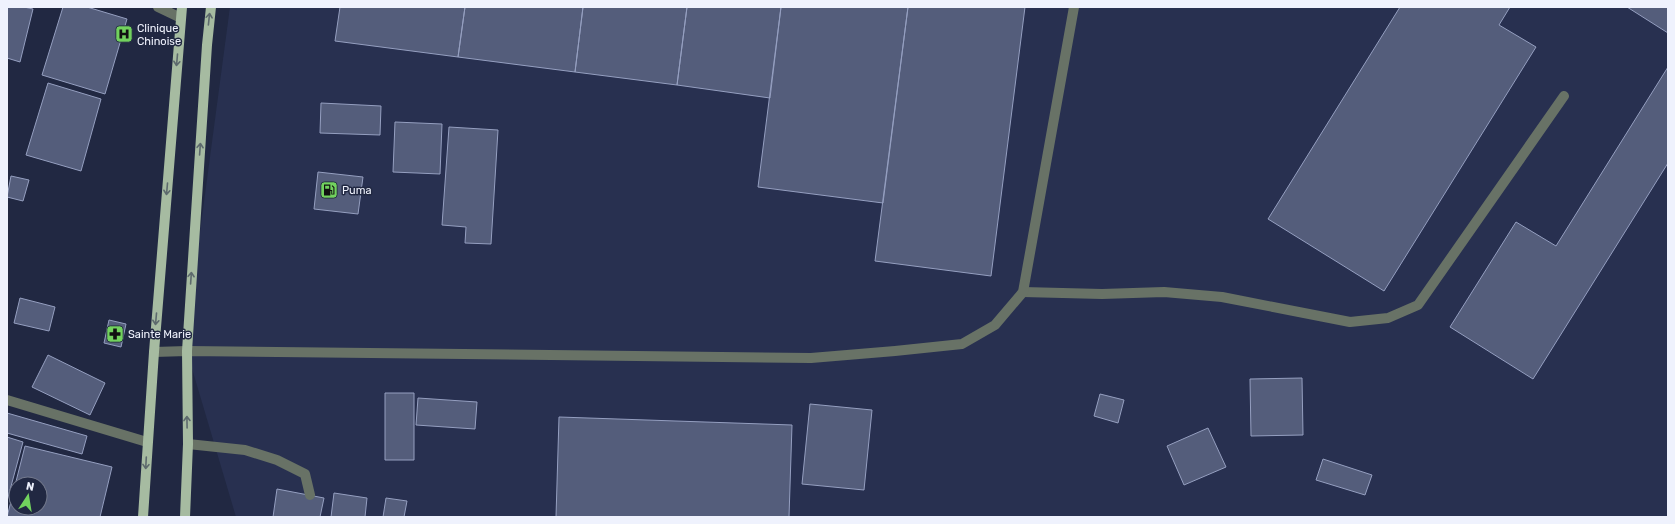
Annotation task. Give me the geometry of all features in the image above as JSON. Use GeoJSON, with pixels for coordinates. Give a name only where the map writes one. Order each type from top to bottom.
{"type":"FeatureCollection","features":[{"type":"Feature","properties":{"kind":"main road"},"geometry":{"type":"LineString","coordinates":[[143,517],[147,442],[182,7]]}},
{"type":"Feature","properties":{"kind":"main road"},"geometry":{"type":"LineString","coordinates":[[185,517],[188,444],[186,351],[210,7]]}},
{"type":"Feature","properties":{"kind":"street"},"geometry":{"type":"LineString","coordinates":[[158,7],[181,18]]}},
{"type":"Feature","properties":{"kind":"street"},"geometry":{"type":"LineString","coordinates":[[154,352],[186,351],[811,358],[962,344],[995,325],[1023,292],[1074,7]]}},
{"type":"Feature","properties":{"kind":"street"},"geometry":{"type":"LineString","coordinates":[[1023,292],[1102,294],[1164,292],[1222,297],[1350,322],[1388,318],[1418,305],[1564,96]]}},
{"type":"Feature","properties":{"kind":"street"},"geometry":{"type":"LineString","coordinates":[[7,400],[147,442]]}},
{"type":"Feature","properties":{"kind":"street"},"geometry":{"type":"LineString","coordinates":[[188,444],[245,450],[277,460],[305,474],[310,495]]}},
{"type":"Feature","properties":{"kind":"shaded area"},"geometry":{"type":"Polygon","coordinates":[[[230,7],[1668,7],[1668,517],[236,517],[185,345],[230,7]]]}},
{"type":"Feature","properties":{"kind":"building"},"geometry":{"type":"Polygon","coordinates":[[[7,7],[24,7],[33,9],[20,62],[7,58],[7,7]]]}},
{"type":"Feature","properties":{"kind":"building"},"geometry":{"type":"Polygon","coordinates":[[[63,7],[87,7],[127,19],[105,94],[42,75],[63,7]]]}},
{"type":"Feature","properties":{"kind":"building"},"geometry":{"type":"Polygon","coordinates":[[[340,7],[465,7],[458,57],[335,41],[340,7]]]}},
{"type":"Feature","properties":{"kind":"building"},"geometry":{"type":"Polygon","coordinates":[[[465,7],[583,7],[575,72],[458,57],[465,7]]]}},
{"type":"Feature","properties":{"kind":"building"},"geometry":{"type":"Polygon","coordinates":[[[583,7],[687,7],[677,85],[575,72],[583,7]]]}},
{"type":"Feature","properties":{"kind":"building"},"geometry":{"type":"Polygon","coordinates":[[[687,7],[781,7],[770,98],[677,85],[687,7]]]}},
{"type":"Feature","properties":{"kind":"building"},"geometry":{"type":"Polygon","coordinates":[[[781,7],[908,7],[883,203],[758,187],[781,7]]]}},
{"type":"Feature","properties":{"kind":"building"},"geometry":{"type":"Polygon","coordinates":[[[908,7],[1025,7],[991,276],[875,261],[908,7]]]}},
{"type":"Feature","properties":{"kind":"building"},"geometry":{"type":"Polygon","coordinates":[[[1400,7],[1510,7],[1499,25],[1536,47],[1384,291],[1268,219],[1400,7]]]}},
{"type":"Feature","properties":{"kind":"building"},"geometry":{"type":"Polygon","coordinates":[[[1627,7],[1668,7],[1668,33],[1627,7]]]}},
{"type":"Feature","properties":{"kind":"building"},"geometry":{"type":"Polygon","coordinates":[[[1668,67],[1668,163],[1533,379],[1450,327],[1516,222],[1556,246],[1668,67]]]}},
{"type":"Feature","properties":{"kind":"building"},"geometry":{"type":"Polygon","coordinates":[[[48,83],[101,99],[81,171],[26,155],[48,83]]]}},
{"type":"Feature","properties":{"kind":"building"},"geometry":{"type":"Polygon","coordinates":[[[321,103],[381,106],[380,135],[320,133],[321,103]]]}},
{"type":"Feature","properties":{"kind":"building"},"geometry":{"type":"Polygon","coordinates":[[[395,122],[442,124],[440,174],[393,172],[395,122]]]}},
{"type":"Feature","properties":{"kind":"building"},"geometry":{"type":"Polygon","coordinates":[[[449,127],[498,130],[491,244],[465,243],[466,227],[442,225],[449,127]]]}},
{"type":"Feature","properties":{"kind":"building"},"geometry":{"type":"Polygon","coordinates":[[[318,172],[363,177],[358,214],[314,209],[318,172]]]}},
{"type":"Feature","properties":{"kind":"building"},"geometry":{"type":"Polygon","coordinates":[[[11,176],[29,180],[23,201],[7,197],[11,176]]]}},
{"type":"Feature","properties":{"kind":"building"},"geometry":{"type":"Polygon","coordinates":[[[20,298],[55,307],[49,331],[14,323],[20,298]]]}},
{"type":"Feature","properties":{"kind":"building"},"geometry":{"type":"Polygon","coordinates":[[[109,320],[126,324],[121,347],[104,343],[109,320]]]}},
{"type":"Feature","properties":{"kind":"building"},"geometry":{"type":"Polygon","coordinates":[[[48,355],[105,383],[90,415],[32,387],[48,355]]]}},
{"type":"Feature","properties":{"kind":"building"},"geometry":{"type":"Polygon","coordinates":[[[1302,378],[1303,435],[1251,436],[1250,379],[1302,378]]]}},
{"type":"Feature","properties":{"kind":"building"},"geometry":{"type":"Polygon","coordinates":[[[385,393],[414,393],[414,460],[385,460],[385,393]]]}},
{"type":"Feature","properties":{"kind":"building"},"geometry":{"type":"Polygon","coordinates":[[[1100,394],[1124,400],[1118,423],[1094,416],[1100,394]]]}},
{"type":"Feature","properties":{"kind":"building"},"geometry":{"type":"Polygon","coordinates":[[[418,398],[477,402],[475,429],[416,425],[418,398]]]}},
{"type":"Feature","properties":{"kind":"building"},"geometry":{"type":"Polygon","coordinates":[[[810,404],[872,410],[864,490],[802,484],[810,404]]]}},
{"type":"Feature","properties":{"kind":"building"},"geometry":{"type":"Polygon","coordinates":[[[7,413],[87,436],[82,454],[7,433],[7,413]]]}},
{"type":"Feature","properties":{"kind":"building"},"geometry":{"type":"Polygon","coordinates":[[[559,417],[792,425],[789,517],[556,517],[559,417]]]}},
{"type":"Feature","properties":{"kind":"building"},"geometry":{"type":"Polygon","coordinates":[[[1208,428],[1226,467],[1184,485],[1167,446],[1208,428]]]}},
{"type":"Feature","properties":{"kind":"building"},"geometry":{"type":"Polygon","coordinates":[[[7,437],[23,442],[14,476],[8,476],[7,501],[7,437]]]}},
{"type":"Feature","properties":{"kind":"building"},"geometry":{"type":"Polygon","coordinates":[[[25,446],[112,467],[100,517],[7,517],[8,513],[8,516],[48,516],[48,476],[17,476],[25,446]]]}},
{"type":"Feature","properties":{"kind":"building"},"geometry":{"type":"Polygon","coordinates":[[[1323,459],[1372,475],[1365,495],[1316,480],[1323,459]]]}},
{"type":"Feature","properties":{"kind":"building"},"geometry":{"type":"Polygon","coordinates":[[[277,489],[324,498],[320,517],[273,517],[277,489]]]}},
{"type":"Feature","properties":{"kind":"building"},"geometry":{"type":"Polygon","coordinates":[[[334,493],[367,498],[365,517],[331,517],[334,493]]]}},
{"type":"Feature","properties":{"kind":"building"},"geometry":{"type":"Polygon","coordinates":[[[386,498],[407,501],[404,517],[383,517],[386,498]]]}},
{"type":"Feature","properties":{"kind":"place","name":"Clinique Chinoise"},"geometry":{"type":"Point","coordinates":[124,34]}},
{"type":"Feature","properties":{"kind":"place","name":"Puma"},"geometry":{"type":"Point","coordinates":[329,190]}},
{"type":"Feature","properties":{"kind":"place","name":"Sainte Marie"},"geometry":{"type":"Point","coordinates":[115,334]}}]}
